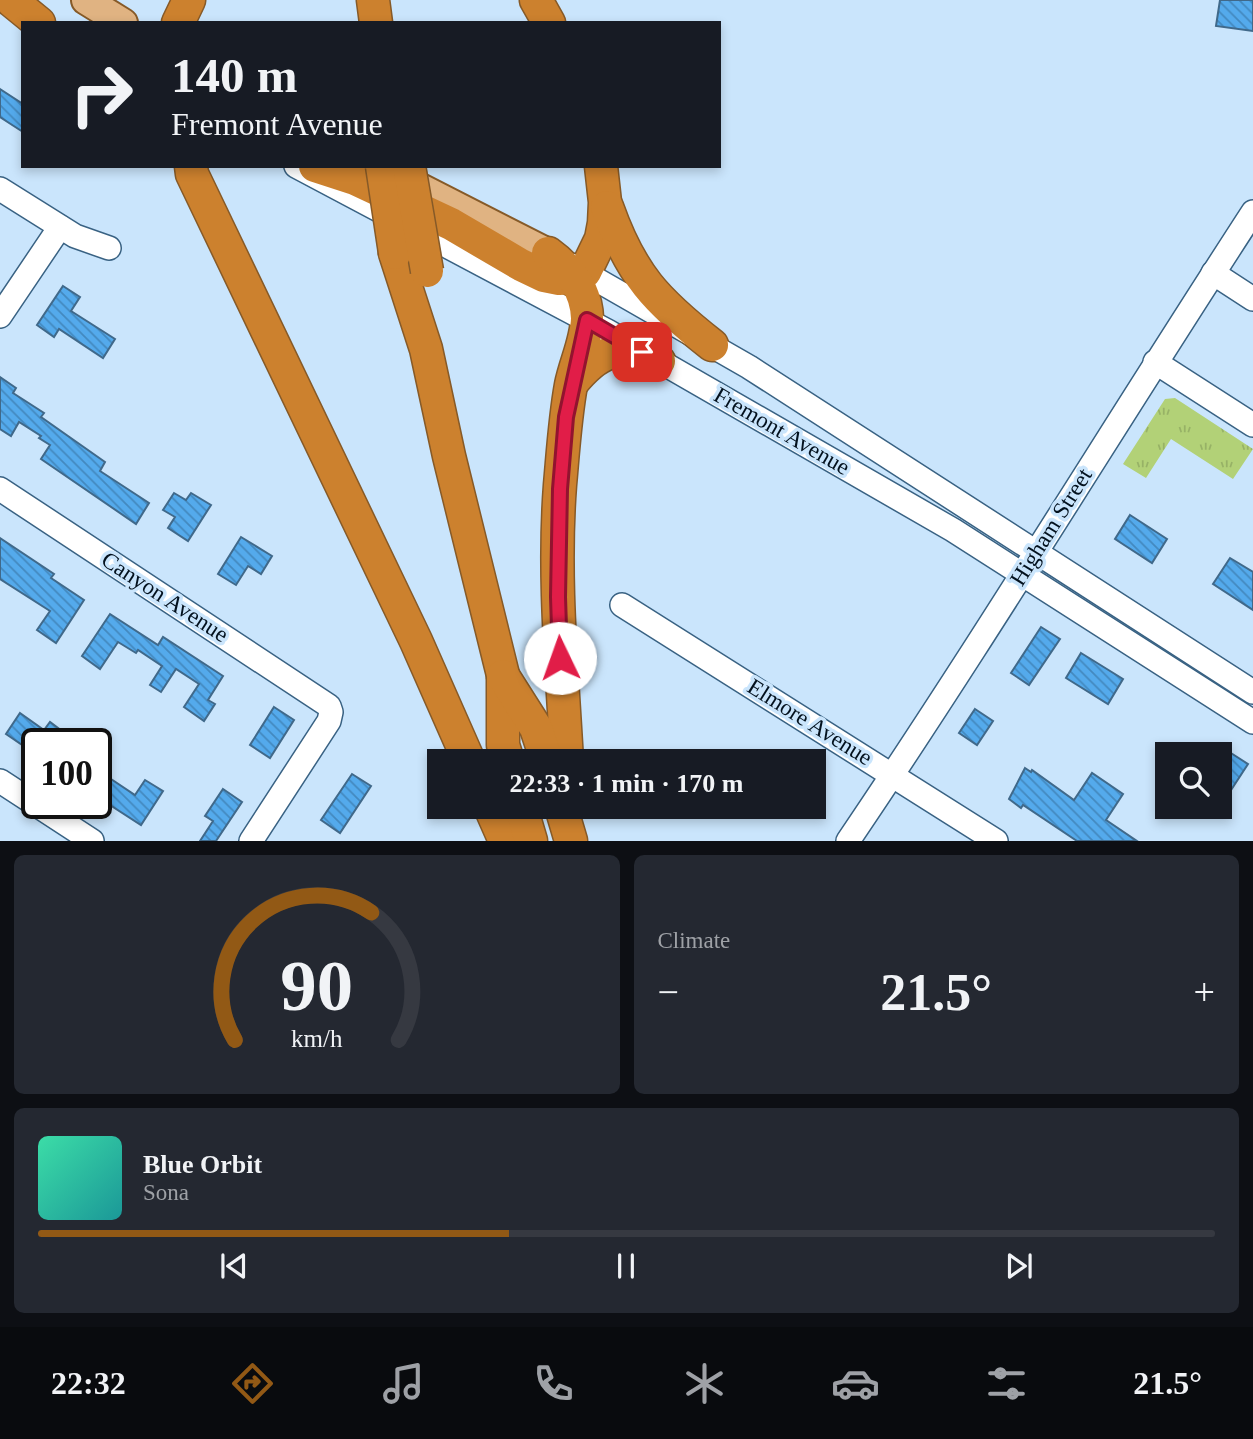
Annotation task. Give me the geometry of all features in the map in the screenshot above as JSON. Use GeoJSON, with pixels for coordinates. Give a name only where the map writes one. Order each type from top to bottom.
{"type":"FeatureCollection","features":[{"type":"Feature","properties":{"kind":"highway"},"geometry":{"type":"LineString","coordinates":[[179,21],[189,0]]}},
{"type":"Feature","properties":{"kind":"highway"},"geometry":{"type":"LineString","coordinates":[[373,0],[376,21]]}},
{"type":"Feature","properties":{"kind":"highway"},"geometry":{"type":"LineString","coordinates":[[537,0],[548,21]]}},
{"type":"Feature","properties":{"kind":"highway"},"geometry":{"type":"LineString","coordinates":[[11,1],[36,21]]}},
{"type":"Feature","properties":{"kind":"highway"},"geometry":{"type":"LineString","coordinates":[[321,168],[355,179],[451,224],[544,276],[559,279],[579,275]]}},
{"type":"Feature","properties":{"kind":"highway"},"geometry":{"type":"LineString","coordinates":[[386,168],[395,253],[426,349],[449,456],[503,675],[504,749]]}},
{"type":"Feature","properties":{"kind":"highway"},"geometry":{"type":"LineString","coordinates":[[386,168],[427,271],[426,349]]}},
{"type":"Feature","properties":{"kind":"highway"},"geometry":{"type":"LineString","coordinates":[[566,749],[558,640],[560,489],[572,383],[587,320],[579,275],[601,239],[604,223],[601,168]]}},
{"type":"Feature","properties":{"kind":"highway"},"geometry":{"type":"LineString","coordinates":[[189,169],[416,641],[464,749]]}},
{"type":"Feature","properties":{"kind":"highway"},"geometry":{"type":"LineString","coordinates":[[605,202],[630,262],[649,288],[673,314],[712,345]]}},
{"type":"Feature","properties":{"kind":"highway"},"geometry":{"type":"LineString","coordinates":[[548,253],[579,275]]}},
{"type":"Feature","properties":{"kind":"highway"},"geometry":{"type":"LineString","coordinates":[[572,383],[585,367],[609,352],[622,350],[639,353],[659,361]]}},
{"type":"Feature","properties":{"kind":"highway"},"geometry":{"type":"LineString","coordinates":[[503,675],[536,728],[543,749]]}},
{"type":"Feature","properties":{"kind":"highway"},"geometry":{"type":"LineString","coordinates":[[495,819],[505,841]]}},
{"type":"Feature","properties":{"kind":"highway"},"geometry":{"type":"LineString","coordinates":[[525,819],[531,841]]}},
{"type":"Feature","properties":{"kind":"highway"},"geometry":{"type":"LineString","coordinates":[[565,819],[571,841]]}},
{"type":"Feature","properties":{"kind":"highway"},"geometry":{"type":"LineString","coordinates":[[570,819],[571,841]]}},
{"type":"Feature","properties":{"kind":"main road"},"geometry":{"type":"LineString","coordinates":[[86,0],[120,21]]}},
{"type":"Feature","properties":{"kind":"main road"},"geometry":{"type":"LineString","coordinates":[[11,1],[44,21]]}},
{"type":"Feature","properties":{"kind":"main road"},"geometry":{"type":"LineString","coordinates":[[388,168],[548,253]]}},
{"type":"Feature","properties":{"kind":"street","name":"Fremont Avenue"},"geometry":{"type":"LineString","coordinates":[[300,168],[587,320],[953,530],[1253,722]]}},
{"type":"Feature","properties":{"kind":"street"},"geometry":{"type":"LineString","coordinates":[[0,189],[75,236],[109,248]]}},
{"type":"Feature","properties":{"kind":"street","name":"Higham Street"},"geometry":{"type":"LineString","coordinates":[[848,841],[1037,552],[1155,362],[1253,212]]}},
{"type":"Feature","properties":{"kind":"street"},"geometry":{"type":"LineString","coordinates":[[0,316],[60,227]]}},
{"type":"Feature","properties":{"kind":"street"},"geometry":{"type":"LineString","coordinates":[[1213,273],[1253,299]]}},
{"type":"Feature","properties":{"kind":"street","name":"Fremont Avenue"},"geometry":{"type":"LineString","coordinates":[[579,275],[712,345],[806,402],[1253,692]]}},
{"type":"Feature","properties":{"kind":"street"},"geometry":{"type":"LineString","coordinates":[[1155,362],[1253,425]]}},
{"type":"Feature","properties":{"kind":"street","name":"Canyon Avenue"},"geometry":{"type":"LineString","coordinates":[[0,489],[329,706],[329,721],[251,841]]}},
{"type":"Feature","properties":{"kind":"street","name":"Elmore Avenue"},"geometry":{"type":"LineString","coordinates":[[622,605],[996,841]]}},
{"type":"Feature","properties":{"kind":"street"},"geometry":{"type":"LineString","coordinates":[[0,781],[92,841]]}},
{"type":"Feature","properties":{"kind":"green space"},"geometry":{"type":"Polygon","coordinates":[[[1175,398],[1253,449],[1233,479],[1171,439],[1146,478],[1123,464],[1165,399],[1175,398]]]}},
{"type":"Feature","properties":{"kind":"building"},"geometry":{"type":"Polygon","coordinates":[[[1220,0],[1253,0],[1253,31],[1216,26],[1220,0]]]}},
{"type":"Feature","properties":{"kind":"building"},"geometry":{"type":"Polygon","coordinates":[[[0,89],[21,103],[21,131],[0,117],[0,89]]]}},
{"type":"Feature","properties":{"kind":"building"},"geometry":{"type":"Polygon","coordinates":[[[63,286],[80,297],[71,311],[115,339],[103,358],[59,329],[54,337],[37,325],[63,286]]]}},
{"type":"Feature","properties":{"kind":"building"},"geometry":{"type":"Polygon","coordinates":[[[0,377],[16,388],[13,393],[44,413],[41,417],[105,462],[100,471],[149,503],[136,524],[41,459],[50,445],[39,438],[41,436],[19,422],[11,436],[0,429],[0,377]]]}},
{"type":"Feature","properties":{"kind":"building"},"geometry":{"type":"Polygon","coordinates":[[[174,493],[186,500],[191,493],[211,505],[188,541],[168,528],[175,517],[163,510],[174,493]]]}},
{"type":"Feature","properties":{"kind":"building"},"geometry":{"type":"Polygon","coordinates":[[[1130,515],[1167,539],[1152,563],[1115,539],[1130,515]]]}},
{"type":"Feature","properties":{"kind":"building"},"geometry":{"type":"Polygon","coordinates":[[[241,537],[272,556],[261,574],[248,566],[236,585],[218,574],[241,537]]]}},
{"type":"Feature","properties":{"kind":"building"},"geometry":{"type":"Polygon","coordinates":[[[0,538],[54,574],[51,578],[84,600],[56,643],[37,630],[50,611],[0,579],[0,538]]]}},
{"type":"Feature","properties":{"kind":"building"},"geometry":{"type":"Polygon","coordinates":[[[1230,558],[1253,572],[1253,610],[1213,584],[1230,558]]]}},
{"type":"Feature","properties":{"kind":"building"},"geometry":{"type":"Polygon","coordinates":[[[110,614],[158,645],[163,637],[223,676],[208,700],[215,704],[204,721],[184,707],[199,684],[176,669],[161,692],[150,685],[162,666],[138,650],[136,653],[118,642],[100,669],[82,656],[110,614]]]}},
{"type":"Feature","properties":{"kind":"building"},"geometry":{"type":"Polygon","coordinates":[[[1041,627],[1060,639],[1029,685],[1011,673],[1041,627]]]}},
{"type":"Feature","properties":{"kind":"building"},"geometry":{"type":"Polygon","coordinates":[[[1081,653],[1123,679],[1108,704],[1066,678],[1081,653]]]}},
{"type":"Feature","properties":{"kind":"building"},"geometry":{"type":"Polygon","coordinates":[[[274,707],[294,720],[270,758],[250,745],[274,707]]]}},
{"type":"Feature","properties":{"kind":"building"},"geometry":{"type":"Polygon","coordinates":[[[975,709],[993,721],[977,745],[959,733],[975,709]]]}},
{"type":"Feature","properties":{"kind":"building"},"geometry":{"type":"Polygon","coordinates":[[[20,713],[41,728],[21,728],[21,744],[6,734],[20,713]]]}},
{"type":"Feature","properties":{"kind":"building"},"geometry":{"type":"Polygon","coordinates":[[[50,722],[58,728],[46,728],[50,722]]]}},
{"type":"Feature","properties":{"kind":"building"},"geometry":{"type":"Polygon","coordinates":[[[1232,754],[1248,764],[1232,789],[1232,754]]]}},
{"type":"Feature","properties":{"kind":"building"},"geometry":{"type":"Polygon","coordinates":[[[1025,768],[1031,772],[1032,770],[1074,800],[1092,773],[1123,794],[1106,820],[1137,841],[1077,841],[1023,805],[1021,808],[1009,799],[1025,768]]]}},
{"type":"Feature","properties":{"kind":"building"},"geometry":{"type":"Polygon","coordinates":[[[352,774],[371,786],[340,833],[321,820],[352,774]]]}},
{"type":"Feature","properties":{"kind":"building"},"geometry":{"type":"Polygon","coordinates":[[[112,780],[135,795],[145,780],[163,791],[141,825],[112,806],[112,780]]]}},
{"type":"Feature","properties":{"kind":"building"},"geometry":{"type":"Polygon","coordinates":[[[223,789],[242,802],[216,841],[200,841],[213,821],[205,816],[223,789]]]}},
{"type":"Feature","properties":{"kind":"route"},"geometry":{"type":"LineString","coordinates":[[560,658],[560,489],[566,417],[587,320],[642,352]]}}]}
